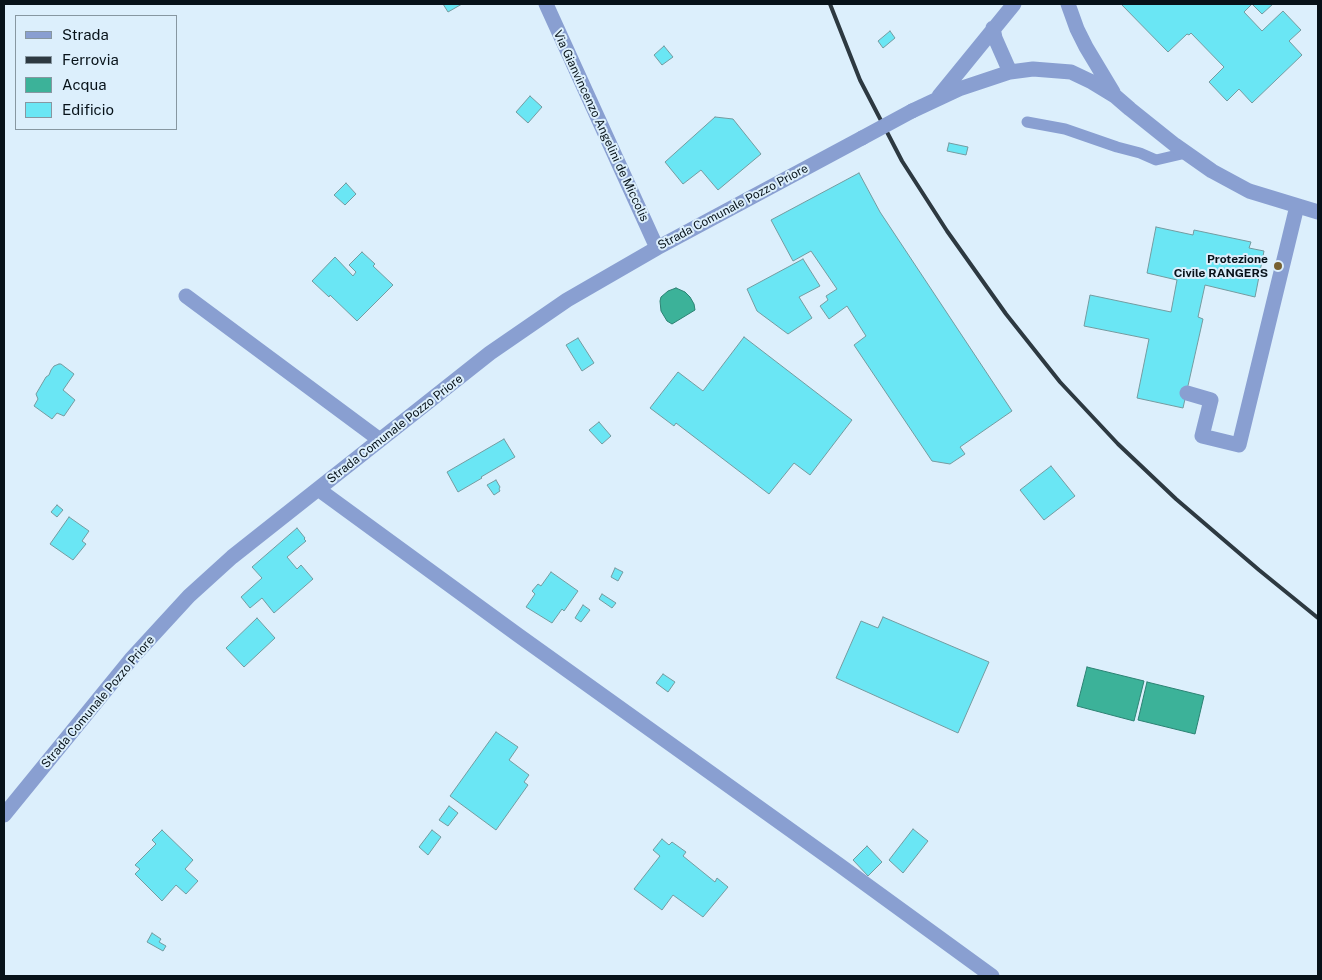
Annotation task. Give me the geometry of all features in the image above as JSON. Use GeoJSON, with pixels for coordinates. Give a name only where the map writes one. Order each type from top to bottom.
{"type":"FeatureCollection","features":[{"type":"Feature","properties":{"kind":"street","name":"Via Gianvincenzo Angelini de Miccolis"},"geometry":{"type":"LineString","coordinates":[[546,4],[657,248]]}},
{"type":"Feature","properties":{"kind":"street"},"geometry":{"type":"LineString","coordinates":[[936,99],[1014,4]]}},
{"type":"Feature","properties":{"kind":"street"},"geometry":{"type":"LineString","coordinates":[[1068,4],[1086,47],[1115,96],[1153,128],[1212,171],[1249,191],[1318,212]]}},
{"type":"Feature","properties":{"kind":"street"},"geometry":{"type":"LineString","coordinates":[[993,28],[995,38],[1010,72]]}},
{"type":"Feature","properties":{"kind":"street","name":"Strada Comunale Pozzo Priore"},"geometry":{"type":"LineString","coordinates":[[4,815],[132,658],[189,596],[232,557],[490,353],[567,300],[657,248],[912,111],[959,89],[1010,72],[1033,69],[1070,72],[1092,82],[1115,96]]}},
{"type":"Feature","properties":{"kind":"street"},"geometry":{"type":"LineString","coordinates":[[1187,393],[1211,400],[1202,436],[1238,445],[1297,206]]}},
{"type":"Feature","properties":{"kind":"street"},"geometry":{"type":"LineString","coordinates":[[186,296],[380,440]]}},
{"type":"Feature","properties":{"kind":"street"},"geometry":{"type":"LineString","coordinates":[[318,489],[992,976]]}},
{"type":"Feature","properties":{"kind":"lane"},"geometry":{"type":"LineString","coordinates":[[1027,122],[1065,129],[1156,160],[1186,153]]}},
{"type":"Feature","properties":{"kind":"water"},"geometry":{"type":"Polygon","coordinates":[[[676,288],[685,292],[690,297],[695,310],[672,324],[667,321],[661,311],[660,301],[661,297],[668,291],[676,288]]]}},
{"type":"Feature","properties":{"kind":"water"},"geometry":{"type":"Polygon","coordinates":[[[1087,667],[1144,681],[1134,721],[1077,706],[1087,667]]]}},
{"type":"Feature","properties":{"kind":"water"},"geometry":{"type":"Polygon","coordinates":[[[1147,682],[1204,696],[1195,734],[1138,720],[1147,682]]]}},
{"type":"Feature","properties":{"kind":"building"},"geometry":{"type":"Polygon","coordinates":[[[443,4],[462,4],[448,12],[443,4]]]}},
{"type":"Feature","properties":{"kind":"building"},"geometry":{"type":"Polygon","coordinates":[[[1121,4],[1252,4],[1244,12],[1262,31],[1283,11],[1301,30],[1289,41],[1302,55],[1252,103],[1239,89],[1227,101],[1209,82],[1224,67],[1191,33],[1187,34],[1168,52],[1121,4]]]}},
{"type":"Feature","properties":{"kind":"building"},"geometry":{"type":"Polygon","coordinates":[[[1252,4],[1273,4],[1262,14],[1252,4]]]}},
{"type":"Feature","properties":{"kind":"building"},"geometry":{"type":"Polygon","coordinates":[[[890,31],[895,38],[883,48],[878,41],[890,31]]]}},
{"type":"Feature","properties":{"kind":"building"},"geometry":{"type":"Polygon","coordinates":[[[664,46],[673,57],[662,65],[654,55],[664,46]]]}},
{"type":"Feature","properties":{"kind":"building"},"geometry":{"type":"Polygon","coordinates":[[[530,96],[542,107],[528,123],[516,112],[530,96]]]}},
{"type":"Feature","properties":{"kind":"building"},"geometry":{"type":"Polygon","coordinates":[[[715,117],[733,119],[761,154],[718,190],[701,170],[683,184],[665,162],[715,117]]]}},
{"type":"Feature","properties":{"kind":"building"},"geometry":{"type":"Polygon","coordinates":[[[949,143],[968,147],[966,155],[947,151],[949,143]]]}},
{"type":"Feature","properties":{"kind":"building"},"geometry":{"type":"Polygon","coordinates":[[[859,173],[880,212],[1012,411],[960,447],[965,454],[950,464],[932,461],[854,345],[866,336],[847,306],[829,319],[820,306],[828,300],[826,296],[837,289],[811,251],[793,261],[771,220],[859,173]]]}},
{"type":"Feature","properties":{"kind":"building"},"geometry":{"type":"Polygon","coordinates":[[[346,183],[356,194],[345,205],[334,195],[346,183]]]}},
{"type":"Feature","properties":{"kind":"building"},"geometry":{"type":"Polygon","coordinates":[[[1156,227],[1193,235],[1194,230],[1251,242],[1249,248],[1264,251],[1255,297],[1205,285],[1198,317],[1203,319],[1183,408],[1137,398],[1149,339],[1084,326],[1090,295],[1171,312],[1177,280],[1147,273],[1156,227]]]}},
{"type":"Feature","properties":{"kind":"building"},"geometry":{"type":"Polygon","coordinates":[[[362,252],[375,264],[373,266],[393,285],[357,321],[312,281],[335,257],[353,276],[356,272],[349,265],[362,252]]]}},
{"type":"Feature","properties":{"kind":"building"},"geometry":{"type":"Polygon","coordinates":[[[803,259],[820,286],[799,297],[812,318],[788,334],[757,311],[747,289],[803,259]]]}},
{"type":"Feature","properties":{"kind":"building"},"geometry":{"type":"Polygon","coordinates":[[[744,337],[852,420],[810,475],[794,463],[769,494],[676,423],[674,426],[650,408],[678,372],[703,391],[744,337]]]}},
{"type":"Feature","properties":{"kind":"building"},"geometry":{"type":"Polygon","coordinates":[[[578,338],[594,363],[582,371],[566,345],[578,338]]]}},
{"type":"Feature","properties":{"kind":"building"},"geometry":{"type":"Polygon","coordinates":[[[59,364],[74,374],[63,390],[75,400],[64,416],[57,413],[52,419],[34,406],[38,399],[36,394],[46,377],[54,366],[59,364]]]}},
{"type":"Feature","properties":{"kind":"building"},"geometry":{"type":"Polygon","coordinates":[[[599,422],[611,436],[602,444],[589,430],[599,422]]]}},
{"type":"Feature","properties":{"kind":"building"},"geometry":{"type":"Polygon","coordinates":[[[504,439],[515,457],[458,492],[447,472],[504,439]]]}},
{"type":"Feature","properties":{"kind":"building"},"geometry":{"type":"Polygon","coordinates":[[[1051,466],[1075,496],[1044,520],[1020,490],[1051,466]]]}},
{"type":"Feature","properties":{"kind":"building"},"geometry":{"type":"Polygon","coordinates":[[[496,480],[500,491],[494,495],[487,485],[496,480]]]}},
{"type":"Feature","properties":{"kind":"building"},"geometry":{"type":"Polygon","coordinates":[[[57,505],[63,510],[57,517],[51,512],[57,505]]]}},
{"type":"Feature","properties":{"kind":"building"},"geometry":{"type":"Polygon","coordinates":[[[69,517],[89,531],[82,541],[86,544],[73,560],[50,544],[69,517]]]}},
{"type":"Feature","properties":{"kind":"building"},"geometry":{"type":"Polygon","coordinates":[[[297,528],[306,541],[287,557],[297,569],[301,565],[313,579],[274,613],[262,598],[250,608],[241,597],[262,578],[252,567],[297,528]]]}},
{"type":"Feature","properties":{"kind":"building"},"geometry":{"type":"Polygon","coordinates":[[[615,568],[623,572],[618,581],[611,577],[615,568]]]}},
{"type":"Feature","properties":{"kind":"building"},"geometry":{"type":"Polygon","coordinates":[[[551,572],[578,591],[564,611],[562,609],[552,623],[526,607],[535,594],[532,591],[538,584],[541,586],[551,572]]]}},
{"type":"Feature","properties":{"kind":"building"},"geometry":{"type":"Polygon","coordinates":[[[602,594],[616,603],[612,608],[599,599],[602,594]]]}},
{"type":"Feature","properties":{"kind":"building"},"geometry":{"type":"Polygon","coordinates":[[[583,605],[590,610],[581,622],[575,618],[583,605]]]}},
{"type":"Feature","properties":{"kind":"building"},"geometry":{"type":"Polygon","coordinates":[[[883,617],[989,662],[958,733],[836,678],[861,621],[878,628],[883,617]]]}},
{"type":"Feature","properties":{"kind":"building"},"geometry":{"type":"Polygon","coordinates":[[[257,618],[275,638],[244,667],[226,648],[257,618]]]}},
{"type":"Feature","properties":{"kind":"building"},"geometry":{"type":"Polygon","coordinates":[[[663,674],[675,682],[668,692],[656,683],[663,674]]]}},
{"type":"Feature","properties":{"kind":"building"},"geometry":{"type":"Polygon","coordinates":[[[496,732],[518,747],[509,760],[529,775],[524,782],[528,785],[496,830],[450,796],[496,732]]]}},
{"type":"Feature","properties":{"kind":"building"},"geometry":{"type":"Polygon","coordinates":[[[449,806],[458,813],[448,826],[439,820],[449,806]]]}},
{"type":"Feature","properties":{"kind":"building"},"geometry":{"type":"Polygon","coordinates":[[[913,829],[928,841],[903,873],[889,860],[913,829]]]}},
{"type":"Feature","properties":{"kind":"building"},"geometry":{"type":"Polygon","coordinates":[[[162,830],[193,860],[185,869],[198,881],[186,894],[176,885],[162,901],[135,874],[140,869],[135,865],[156,844],[152,840],[162,830]]]}},
{"type":"Feature","properties":{"kind":"building"},"geometry":{"type":"Polygon","coordinates":[[[432,830],[441,837],[428,855],[419,847],[432,830]]]}},
{"type":"Feature","properties":{"kind":"building"},"geometry":{"type":"Polygon","coordinates":[[[662,839],[669,845],[672,842],[686,852],[683,856],[715,882],[717,878],[728,887],[703,917],[673,895],[662,910],[634,889],[660,856],[653,850],[662,839]]]}},
{"type":"Feature","properties":{"kind":"building"},"geometry":{"type":"Polygon","coordinates":[[[867,846],[882,862],[868,876],[853,860],[867,846]]]}},
{"type":"Feature","properties":{"kind":"building"},"geometry":{"type":"Polygon","coordinates":[[[152,933],[161,939],[159,942],[166,946],[163,951],[147,942],[152,933]]]}},
{"type":"Feature","properties":{"kind":"railway"},"geometry":{"type":"LineString","coordinates":[[830,4],[860,80],[902,161],[947,231],[1006,314],[1060,382],[1118,444],[1176,499],[1318,618]]}},
{"type":"Feature","properties":{"kind":"place","name":"Protezione Civile RANGERS"},"geometry":{"type":"Point","coordinates":[1278,266]}}]}
